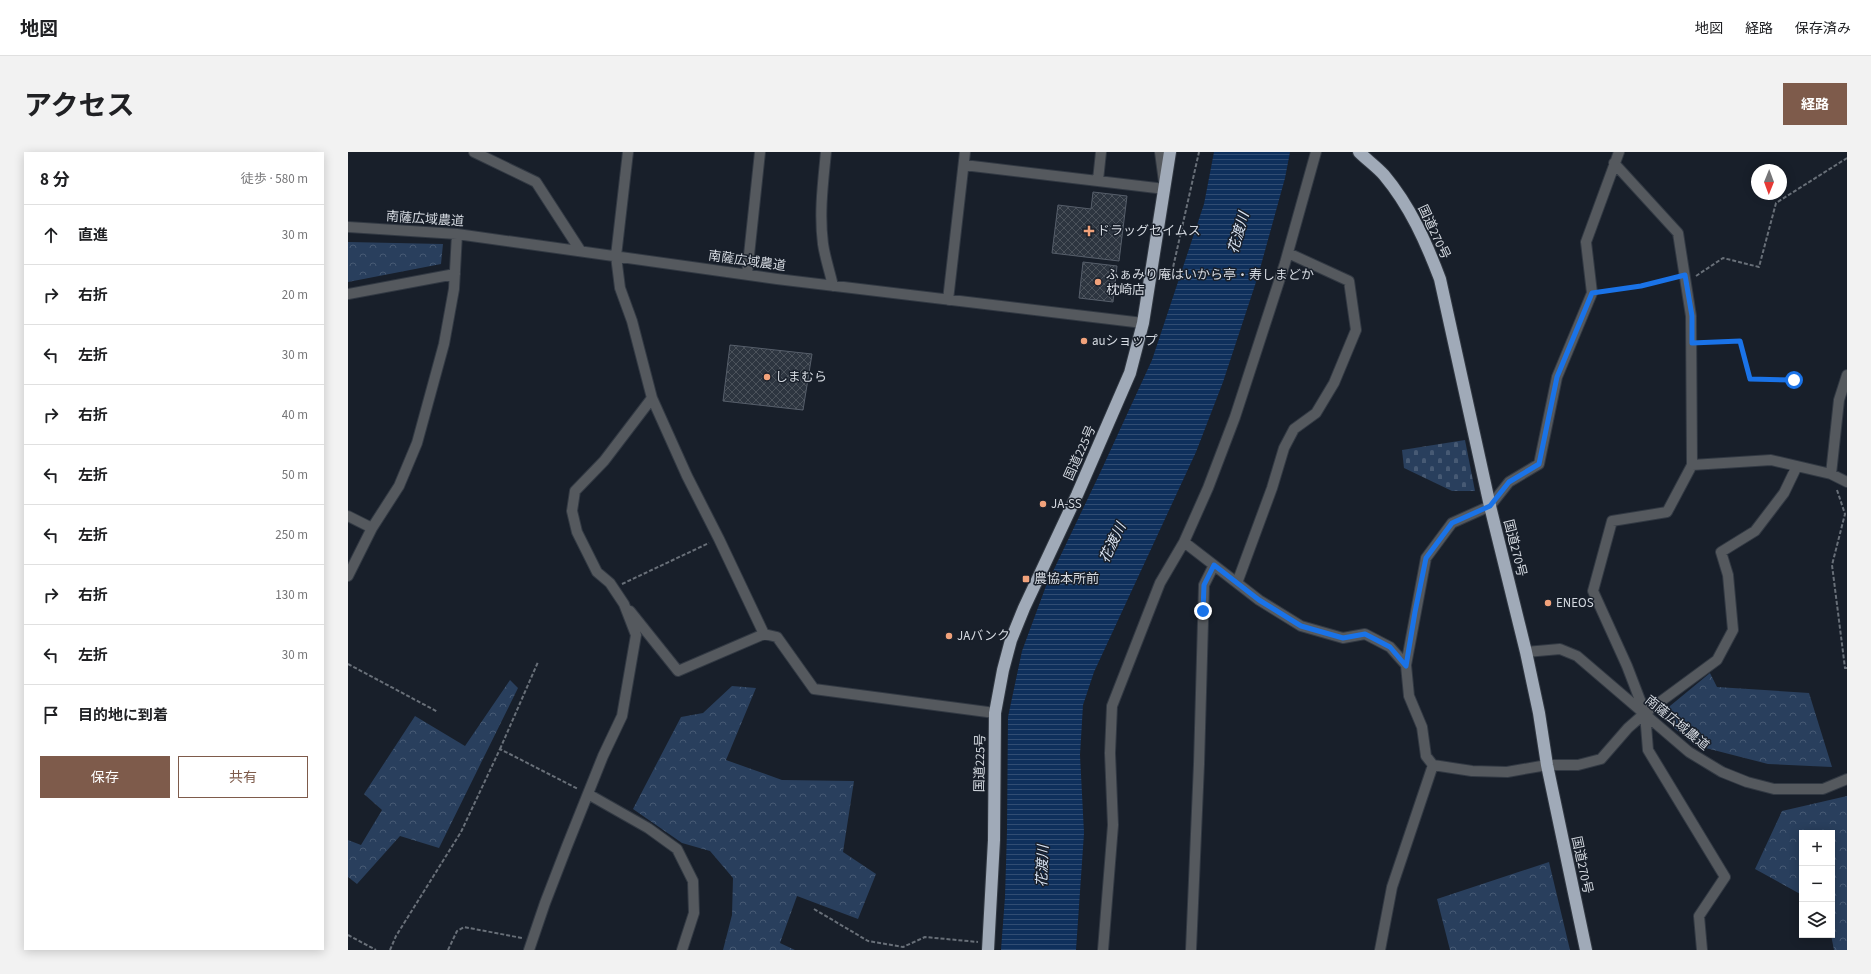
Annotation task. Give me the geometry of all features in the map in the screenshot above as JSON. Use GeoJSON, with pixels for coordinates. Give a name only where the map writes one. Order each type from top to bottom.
{"type":"FeatureCollection","features":[{"type":"Feature","properties":{"kind":"highway","name":"国道225号"},"geometry":{"type":"LineString","coordinates":[[988,946],[994,840],[995,713],[1003,670],[1011,640],[1024,608],[1130,374],[1143,322],[1150,285],[1170,152]]}},
{"type":"Feature","properties":{"kind":"highway","name":"国道270号"},"geometry":{"type":"LineString","coordinates":[[1359,152],[1384,175],[1410,211],[1428,246],[1442,286],[1490,506],[1526,652],[1539,713],[1547,765],[1586,950]]}},
{"type":"Feature","properties":{"kind":"street"},"geometry":{"type":"LineString","coordinates":[[474,152],[536,182],[580,250]]}},
{"type":"Feature","properties":{"kind":"street"},"geometry":{"type":"LineString","coordinates":[[628,152],[616,256],[620,288],[632,321],[652,398],[687,476],[719,538],[764,634]]}},
{"type":"Feature","properties":{"kind":"street"},"geometry":{"type":"LineString","coordinates":[[747,274],[760,152]]}},
{"type":"Feature","properties":{"kind":"street"},"geometry":{"type":"LineString","coordinates":[[826,152],[821,219],[823,245],[833,286]]}},
{"type":"Feature","properties":{"kind":"street"},"geometry":{"type":"LineString","coordinates":[[948,300],[965,152]]}},
{"type":"Feature","properties":{"kind":"street"},"geometry":{"type":"LineString","coordinates":[[1098,180],[1101,152]]}},
{"type":"Feature","properties":{"kind":"street"},"geometry":{"type":"LineString","coordinates":[[964,165],[1165,189],[1160,152]]}},
{"type":"Feature","properties":{"kind":"street"},"geometry":{"type":"LineString","coordinates":[[1104,950],[1113,825],[1110,752],[1112,706],[1160,582],[1184,542],[1208,488],[1235,418],[1288,253],[1316,152]]}},
{"type":"Feature","properties":{"kind":"street"},"geometry":{"type":"LineString","coordinates":[[1619,152],[1586,242],[1592,293],[1557,377],[1539,464],[1509,482],[1490,506],[1452,523],[1426,558],[1406,666],[1409,696],[1422,727],[1426,756],[1433,765],[1472,771],[1507,772],[1547,765],[1578,765],[1601,759],[1628,728],[1645,713],[1717,660],[1734,630],[1728,575],[1721,552],[1755,530],[1784,493],[1797,466]]}},
{"type":"Feature","properties":{"kind":"street"},"geometry":{"type":"LineString","coordinates":[[1614,163],[1678,233],[1692,316],[1692,465],[1668,512],[1612,521],[1593,591],[1627,666],[1645,713],[1648,750],[1725,877],[1699,916],[1702,950]]}},
{"type":"Feature","properties":{"kind":"street","name":"南薩広域農道"},"geometry":{"type":"LineString","coordinates":[[348,227],[457,234],[833,286],[1143,322]]}},
{"type":"Feature","properties":{"kind":"street"},"geometry":{"type":"LineString","coordinates":[[348,576],[372,528],[398,486],[417,443],[444,344],[454,289],[457,234]]}},
{"type":"Feature","properties":{"kind":"street"},"geometry":{"type":"LineString","coordinates":[[1237,583],[1272,488],[1284,448],[1294,428],[1316,413],[1334,382],[1356,330],[1349,281],[1288,253]]}},
{"type":"Feature","properties":{"kind":"street"},"geometry":{"type":"LineString","coordinates":[[348,294],[455,274]]}},
{"type":"Feature","properties":{"kind":"street"},"geometry":{"type":"LineString","coordinates":[[1831,474],[1839,400],[1847,376]]}},
{"type":"Feature","properties":{"kind":"street"},"geometry":{"type":"LineString","coordinates":[[652,398],[604,461],[574,490],[572,511],[578,532],[597,572],[614,588],[624,604],[678,671],[764,634],[777,637],[814,689],[995,713]]}},
{"type":"Feature","properties":{"kind":"street"},"geometry":{"type":"LineString","coordinates":[[1692,465],[1772,460],[1831,474],[1847,482]]}},
{"type":"Feature","properties":{"kind":"street"},"geometry":{"type":"LineString","coordinates":[[348,516],[372,528]]}},
{"type":"Feature","properties":{"kind":"street"},"geometry":{"type":"LineString","coordinates":[[1184,542],[1259,600],[1301,626],[1343,638],[1365,634],[1390,647],[1406,666]]}},
{"type":"Feature","properties":{"kind":"street"},"geometry":{"type":"LineString","coordinates":[[1191,950],[1199,764],[1204,585],[1214,565]]}},
{"type":"Feature","properties":{"kind":"street"},"geometry":{"type":"LineString","coordinates":[[531,945],[545,903],[603,756],[622,716],[631,671],[636,635],[624,604]]}},
{"type":"Feature","properties":{"kind":"street","name":"南薩広域農道"},"geometry":{"type":"LineString","coordinates":[[1526,652],[1560,649],[1577,656],[1689,752],[1722,772],[1747,782],[1774,789],[1810,789],[1823,788],[1847,779]]}},
{"type":"Feature","properties":{"kind":"street"},"geometry":{"type":"LineString","coordinates":[[1380,950],[1392,888],[1433,765]]}},
{"type":"Feature","properties":{"kind":"street"},"geometry":{"type":"LineString","coordinates":[[588,794],[648,828],[677,849],[693,881],[694,913],[682,950]]}},
{"type":"Feature","properties":{"kind":"path"},"geometry":{"type":"LineString","coordinates":[[1150,285],[1172,272],[1198,152]]}},
{"type":"Feature","properties":{"kind":"path"},"geometry":{"type":"LineString","coordinates":[[1592,293],[1685,279],[1723,258],[1759,267],[1776,203],[1847,158]]}},
{"type":"Feature","properties":{"kind":"path"},"geometry":{"type":"LineString","coordinates":[[1692,343],[1740,341],[1750,379],[1794,380]]}},
{"type":"Feature","properties":{"kind":"path"},"geometry":{"type":"LineString","coordinates":[[1831,474],[1845,514],[1832,565],[1845,668],[1847,668]]}},
{"type":"Feature","properties":{"kind":"path"},"geometry":{"type":"LineString","coordinates":[[614,588],[719,538]]}},
{"type":"Feature","properties":{"kind":"path"},"geometry":{"type":"LineString","coordinates":[[390,950],[396,936],[461,832],[500,749],[538,662]]}},
{"type":"Feature","properties":{"kind":"path"},"geometry":{"type":"LineString","coordinates":[[348,664],[438,712]]}},
{"type":"Feature","properties":{"kind":"path"},"geometry":{"type":"LineString","coordinates":[[500,749],[588,794]]}},
{"type":"Feature","properties":{"kind":"path"},"geometry":{"type":"LineString","coordinates":[[814,909],[868,941],[903,947],[925,937],[988,946]]}},
{"type":"Feature","properties":{"kind":"path"},"geometry":{"type":"LineString","coordinates":[[448,950],[458,931],[464,927],[531,945]]}},
{"type":"Feature","properties":{"kind":"path"},"geometry":{"type":"LineString","coordinates":[[348,935],[376,950]]}},
{"type":"Feature","properties":{"kind":"green space"},"geometry":{"type":"Polygon","coordinates":[[[348,242],[443,244],[441,264],[348,282],[348,242]]]}},
{"type":"Feature","properties":{"kind":"green space"},"geometry":{"type":"Polygon","coordinates":[[[1465,440],[1475,491],[1452,491],[1404,468],[1402,450],[1465,440]]]}},
{"type":"Feature","properties":{"kind":"green space"},"geometry":{"type":"Polygon","coordinates":[[[1710,673],[1717,687],[1809,693],[1832,767],[1768,764],[1694,745],[1659,715],[1710,673]]]}},
{"type":"Feature","properties":{"kind":"green space"},"geometry":{"type":"Polygon","coordinates":[[[510,680],[518,688],[439,848],[400,836],[357,884],[348,877],[348,840],[361,845],[382,810],[364,794],[415,716],[465,746],[510,680]]]}},
{"type":"Feature","properties":{"kind":"green space"},"geometry":{"type":"Polygon","coordinates":[[[732,686],[756,688],[726,760],[782,780],[854,781],[843,852],[876,874],[858,919],[797,896],[780,943],[795,950],[723,950],[732,915],[733,878],[710,851],[682,843],[633,809],[681,717],[703,713],[732,686]]]}},
{"type":"Feature","properties":{"kind":"green space"},"geometry":{"type":"Polygon","coordinates":[[[1847,796],[1847,950],[1834,950],[1832,938],[1835,938],[1835,830],[1799,830],[1799,893],[1755,869],[1782,811],[1847,796]]]}},
{"type":"Feature","properties":{"kind":"green space"},"geometry":{"type":"Polygon","coordinates":[[[1549,862],[1570,950],[1450,950],[1437,899],[1549,862]]]}},
{"type":"Feature","properties":{"kind":"water","name":"花渡川"},"geometry":{"type":"Polygon","coordinates":[[[1214,152],[1290,152],[1285,178],[1258,276],[1223,382],[1196,452],[1094,672],[1083,705],[1080,755],[1084,833],[1076,950],[1001,950],[1005,897],[1007,831],[1008,717],[1022,651],[1046,586],[1152,360],[1204,204],[1214,152]]]}},
{"type":"Feature","properties":{"kind":"building","name":"ドラッグセイムス"},"geometry":{"type":"Polygon","coordinates":[[[1093,192],[1127,196],[1119,261],[1052,253],[1058,205],[1091,209],[1093,192]]]}},
{"type":"Feature","properties":{"kind":"building","name":"ふぁみり庵はいから亭・寿しまどか 枕崎店"},"geometry":{"type":"Polygon","coordinates":[[[1083,262],[1117,266],[1113,302],[1079,298],[1083,262]]]}},
{"type":"Feature","properties":{"kind":"building","name":"しまむら"},"geometry":{"type":"Polygon","coordinates":[[[730,345],[812,354],[803,410],[723,401],[730,345]]]}},
{"type":"Feature","properties":{"kind":"place","name":"ドラッグセイムス"},"geometry":{"type":"Point","coordinates":[1089,231]}},
{"type":"Feature","properties":{"kind":"place","name":"ふぁみり庵はいから亭・寿しまどか 枕崎店"},"geometry":{"type":"Point","coordinates":[1098,282]}},
{"type":"Feature","properties":{"kind":"place","name":"auショップ"},"geometry":{"type":"Point","coordinates":[1084,341]}},
{"type":"Feature","properties":{"kind":"place","name":"しまむら"},"geometry":{"type":"Point","coordinates":[767,377]}},
{"type":"Feature","properties":{"kind":"place","name":"JA-SS"},"geometry":{"type":"Point","coordinates":[1043,504]}},
{"type":"Feature","properties":{"kind":"place","name":"農協本所前"},"geometry":{"type":"Point","coordinates":[1026,579]}},
{"type":"Feature","properties":{"kind":"place","name":"ENEOS"},"geometry":{"type":"Point","coordinates":[1548,603]}},
{"type":"Feature","properties":{"kind":"place","name":"JAバンク"},"geometry":{"type":"Point","coordinates":[949,636]}},
{"type":"Feature","properties":{"kind":"route"},"geometry":{"type":"LineString","coordinates":[[1203,611],[1204,585],[1214,565],[1259,600],[1301,626],[1343,638],[1365,634],[1390,647],[1406,666],[1426,558],[1452,523],[1490,506],[1509,482],[1539,464],[1557,377],[1592,293],[1641,286],[1685,275],[1692,316],[1692,343],[1740,341],[1750,379],[1794,380]]}}]}
